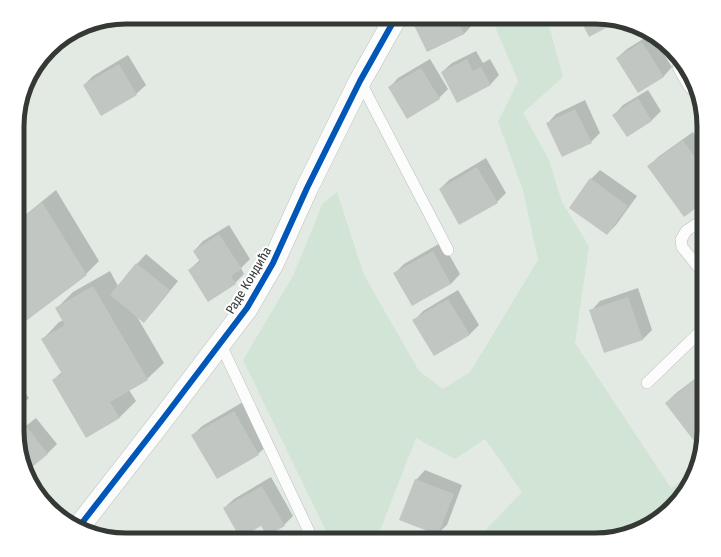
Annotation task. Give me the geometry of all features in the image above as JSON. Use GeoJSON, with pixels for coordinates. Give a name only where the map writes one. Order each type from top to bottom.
{"type":"FeatureCollection","features":[{"type":"Feature","properties":{"kind":"street","name":"Раде Кондића"},"geometry":{"type":"LineString","coordinates":[[82,523],[247,308],[273,262],[307,188],[360,81],[392,24]]}},
{"type":"Feature","properties":{"kind":"lane"},"geometry":{"type":"LineString","coordinates":[[360,81],[448,250]]}},
{"type":"Feature","properties":{"kind":"lane"},"geometry":{"type":"LineString","coordinates":[[697,224],[686,231],[681,240],[682,247],[697,265]]}},
{"type":"Feature","properties":{"kind":"lane"},"geometry":{"type":"LineString","coordinates":[[646,383],[697,335]]}},
{"type":"Feature","properties":{"kind":"lane"},"geometry":{"type":"LineString","coordinates":[[220,343],[310,533]]}},
{"type":"Feature","properties":{"kind":"green space"},"geometry":{"type":"Polygon","coordinates":[[[494,24],[548,24],[563,77],[523,113],[549,160],[562,202],[589,246],[575,343],[671,488],[687,477],[680,488],[662,508],[640,523],[622,530],[595,533],[483,533],[522,492],[485,439],[455,459],[416,438],[379,533],[327,533],[243,360],[293,276],[323,203],[337,192],[364,275],[419,371],[443,389],[470,372],[538,260],[523,190],[498,122],[518,81],[494,24]]]}},
{"type":"Feature","properties":{"kind":"building"},"geometry":{"type":"Polygon","coordinates":[[[413,24],[459,24],[464,34],[427,52],[413,24]]]}},
{"type":"Feature","properties":{"kind":"building"},"geometry":{"type":"Polygon","coordinates":[[[582,24],[611,25],[589,37],[582,24]]]}},
{"type":"Feature","properties":{"kind":"building"},"geometry":{"type":"Polygon","coordinates":[[[642,42],[664,77],[638,93],[616,58],[642,42]]]}},
{"type":"Feature","properties":{"kind":"building"},"geometry":{"type":"Polygon","coordinates":[[[467,59],[473,71],[481,67],[491,85],[457,103],[441,72],[467,59]]]}},
{"type":"Feature","properties":{"kind":"building"},"geometry":{"type":"Polygon","coordinates":[[[119,64],[137,95],[101,116],[83,85],[119,64]]]}},
{"type":"Feature","properties":{"kind":"building"},"geometry":{"type":"Polygon","coordinates":[[[421,68],[440,99],[407,119],[388,87],[421,68]]]}},
{"type":"Feature","properties":{"kind":"building"},"geometry":{"type":"Polygon","coordinates":[[[638,98],[652,121],[627,137],[612,115],[638,98]]]}},
{"type":"Feature","properties":{"kind":"building"},"geometry":{"type":"Polygon","coordinates":[[[575,109],[592,143],[562,157],[546,123],[575,109]]]}},
{"type":"Feature","properties":{"kind":"building"},"geometry":{"type":"Polygon","coordinates":[[[683,140],[697,160],[697,207],[684,217],[647,166],[683,140]]]}},
{"type":"Feature","properties":{"kind":"building"},"geometry":{"type":"Polygon","coordinates":[[[477,167],[498,203],[459,225],[439,189],[477,167]]]}},
{"type":"Feature","properties":{"kind":"building"},"geometry":{"type":"Polygon","coordinates":[[[590,178],[628,206],[607,235],[569,208],[590,178]]]}},
{"type":"Feature","properties":{"kind":"building"},"geometry":{"type":"Polygon","coordinates":[[[42,202],[87,275],[24,322],[24,217],[42,202]]]}},
{"type":"Feature","properties":{"kind":"building"},"geometry":{"type":"Polygon","coordinates":[[[219,234],[242,269],[231,276],[236,284],[208,302],[188,270],[200,262],[193,251],[219,234]]]}},
{"type":"Feature","properties":{"kind":"building"},"geometry":{"type":"Polygon","coordinates":[[[433,251],[451,284],[412,306],[393,273],[433,251]]]}},
{"type":"Feature","properties":{"kind":"building"},"geometry":{"type":"Polygon","coordinates":[[[136,263],[170,290],[144,323],[110,295],[136,263]]]}},
{"type":"Feature","properties":{"kind":"building"},"geometry":{"type":"Polygon","coordinates":[[[93,286],[148,380],[110,402],[120,418],[86,438],[52,380],[62,374],[41,339],[65,325],[55,308],[93,286]]]}},
{"type":"Feature","properties":{"kind":"building"},"geometry":{"type":"Polygon","coordinates":[[[628,297],[643,340],[604,353],[589,310],[628,297]]]}},
{"type":"Feature","properties":{"kind":"building"},"geometry":{"type":"Polygon","coordinates":[[[448,299],[470,335],[434,356],[412,320],[448,299]]]}},
{"type":"Feature","properties":{"kind":"building"},"geometry":{"type":"Polygon","coordinates":[[[696,379],[697,439],[694,441],[665,403],[696,379]]]}},
{"type":"Feature","properties":{"kind":"building"},"geometry":{"type":"Polygon","coordinates":[[[234,411],[259,455],[217,479],[191,435],[234,411]]]}},
{"type":"Feature","properties":{"kind":"building"},"geometry":{"type":"Polygon","coordinates":[[[27,427],[48,454],[31,468],[27,458],[24,429],[27,427]]]}},
{"type":"Feature","properties":{"kind":"building"},"geometry":{"type":"Polygon","coordinates":[[[415,479],[454,494],[439,533],[433,533],[399,520],[415,479]]]}},
{"type":"Feature","properties":{"kind":"building"},"geometry":{"type":"Polygon","coordinates":[[[262,486],[285,526],[272,533],[265,533],[261,526],[249,533],[237,533],[223,508],[262,486]]]}},
{"type":"Feature","properties":{"kind":"cycle path"},"geometry":{"type":"LineString","coordinates":[[82,523],[247,308],[273,263],[307,188],[360,81],[392,24]]}}]}
